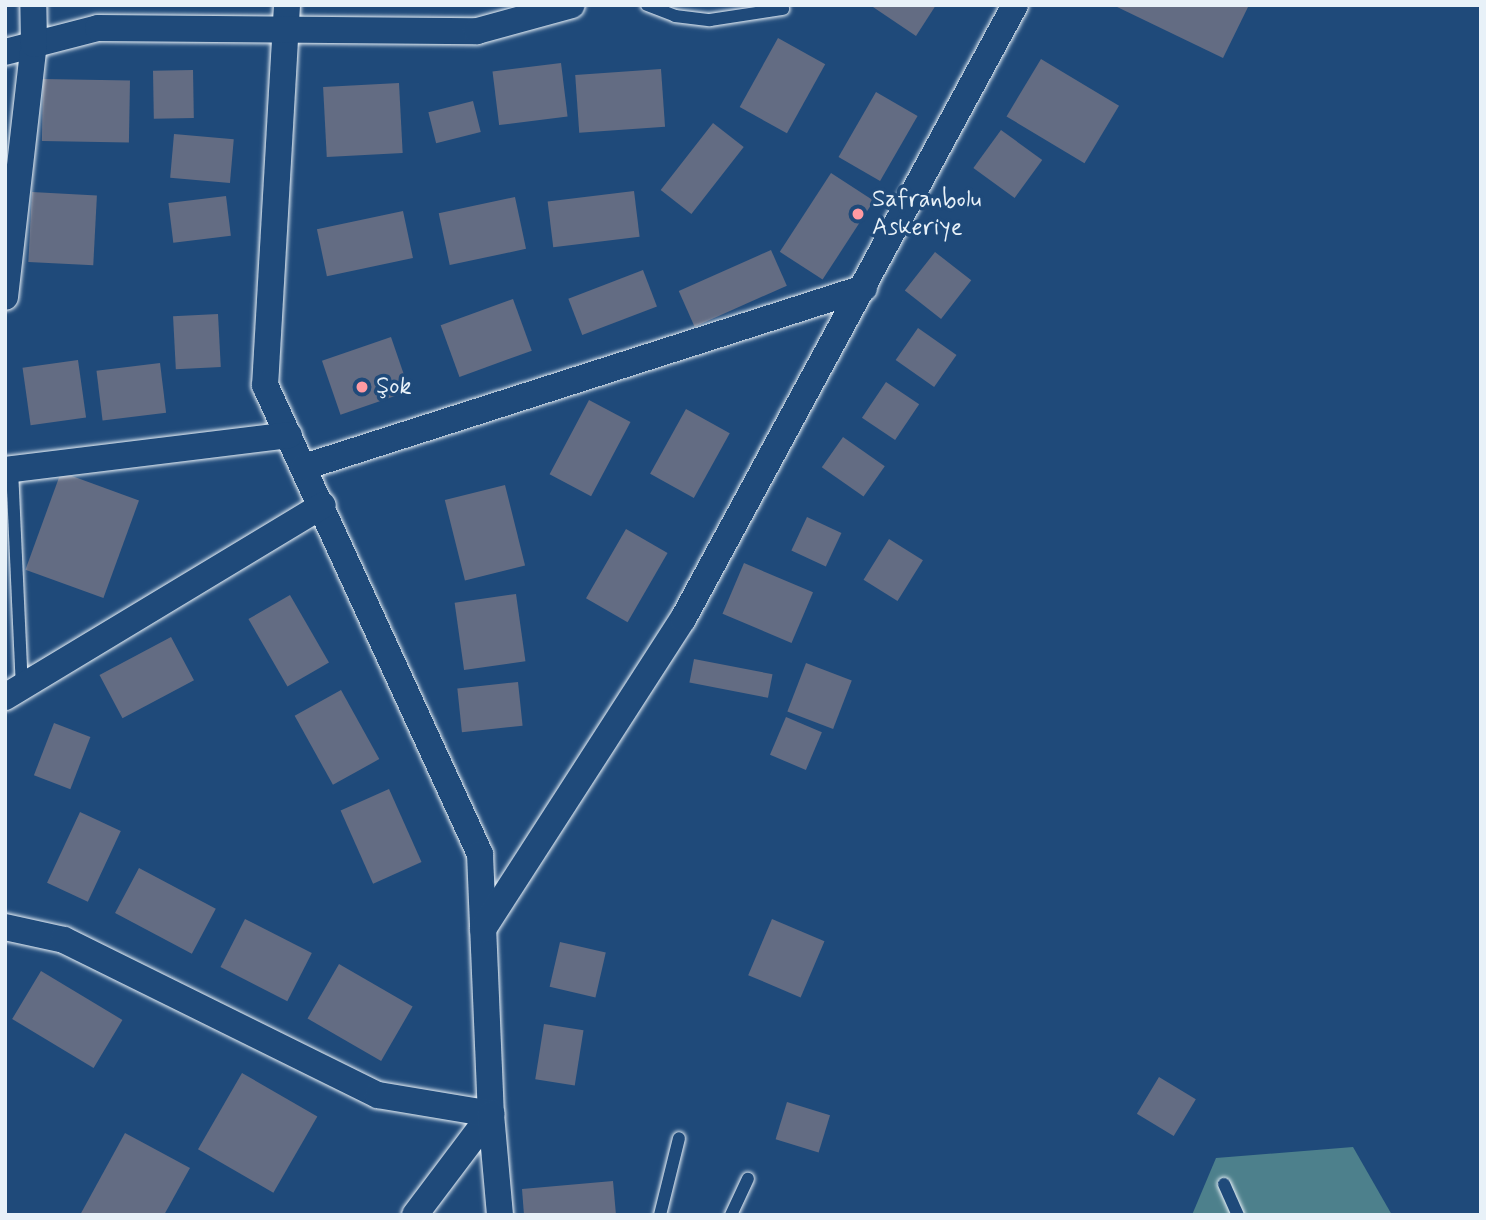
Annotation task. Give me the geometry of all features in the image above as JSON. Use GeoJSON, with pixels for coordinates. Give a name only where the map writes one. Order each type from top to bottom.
{"type":"FeatureCollection","features":[{"type":"Feature","properties":{"kind":"street"},"geometry":{"type":"LineString","coordinates":[[5,297],[34,44],[33,5]]}},
{"type":"Feature","properties":{"kind":"street"},"geometry":{"type":"LineString","coordinates":[[5,52],[98,28],[286,18],[477,31],[572,5]]}},
{"type":"Feature","properties":{"kind":"street"},"geometry":{"type":"LineString","coordinates":[[483,929],[683,619],[1015,5]]}},
{"type":"Feature","properties":{"kind":"street"},"geometry":{"type":"LineString","coordinates":[[286,18],[265,386],[323,505],[480,854],[491,1114],[500,1215]]}},
{"type":"Feature","properties":{"kind":"street"},"geometry":{"type":"LineString","coordinates":[[304,467],[864,288]]}},
{"type":"Feature","properties":{"kind":"street"},"geometry":{"type":"LineString","coordinates":[[8,469],[289,435]]}},
{"type":"Feature","properties":{"kind":"street"},"geometry":{"type":"LineString","coordinates":[[10,694],[323,505]]}},
{"type":"Feature","properties":{"kind":"street"},"geometry":{"type":"LineString","coordinates":[[5,927],[64,940],[378,1095],[491,1114]]}},
{"type":"Feature","properties":{"kind":"street"},"geometry":{"type":"LineString","coordinates":[[415,1215],[491,1114]]}},
{"type":"Feature","properties":{"kind":"lane"},"geometry":{"type":"LineString","coordinates":[[647,5],[675,16],[710,20],[783,9]]}},
{"type":"Feature","properties":{"kind":"lane"},"geometry":{"type":"LineString","coordinates":[[8,469],[10,694]]}},
{"type":"Feature","properties":{"kind":"lane"},"geometry":{"type":"LineString","coordinates":[[660,1215],[679,1139]]}},
{"type":"Feature","properties":{"kind":"lane"},"geometry":{"type":"LineString","coordinates":[[731,1215],[748,1179]]}},
{"type":"Feature","properties":{"kind":"lane"},"geometry":{"type":"LineString","coordinates":[[1224,1184],[1238,1215]]}},
{"type":"Feature","properties":{"kind":"green space"},"geometry":{"type":"Polygon","coordinates":[[[1353,1147],[1392,1215],[1192,1215],[1216,1158],[1353,1147]]]}},
{"type":"Feature","properties":{"kind":"building"},"geometry":{"type":"Polygon","coordinates":[[[870,5],[936,5],[916,36],[870,5]]]}},
{"type":"Feature","properties":{"kind":"building"},"geometry":{"type":"Polygon","coordinates":[[[1113,5],[1249,5],[1223,58],[1113,5]]]}},
{"type":"Feature","properties":{"kind":"building"},"geometry":{"type":"Polygon","coordinates":[[[778,38],[825,64],[787,133],[740,107],[778,38]]]}},
{"type":"Feature","properties":{"kind":"building"},"geometry":{"type":"Polygon","coordinates":[[[1041,59],[1119,106],[1084,163],[1006,116],[1041,59]]]}},
{"type":"Feature","properties":{"kind":"building"},"geometry":{"type":"Polygon","coordinates":[[[561,63],[568,117],[499,125],[493,71],[561,63]]]}},
{"type":"Feature","properties":{"kind":"building"},"geometry":{"type":"Polygon","coordinates":[[[661,69],[665,127],[579,133],[575,75],[661,69]]]}},
{"type":"Feature","properties":{"kind":"building"},"geometry":{"type":"Polygon","coordinates":[[[193,70],[194,118],[154,119],[153,71],[193,70]]]}},
{"type":"Feature","properties":{"kind":"building"},"geometry":{"type":"Polygon","coordinates":[[[43,79],[130,81],[129,143],[42,141],[43,79]]]}},
{"type":"Feature","properties":{"kind":"building"},"geometry":{"type":"Polygon","coordinates":[[[399,83],[403,153],[327,157],[323,87],[399,83]]]}},
{"type":"Feature","properties":{"kind":"building"},"geometry":{"type":"Polygon","coordinates":[[[876,92],[918,116],[880,181],[838,157],[876,92]]]}},
{"type":"Feature","properties":{"kind":"building"},"geometry":{"type":"Polygon","coordinates":[[[473,101],[481,132],[436,143],[428,112],[473,101]]]}},
{"type":"Feature","properties":{"kind":"building"},"geometry":{"type":"Polygon","coordinates":[[[713,123],[744,147],[691,214],[661,190],[713,123]]]}},
{"type":"Feature","properties":{"kind":"building"},"geometry":{"type":"Polygon","coordinates":[[[1001,130],[1042,160],[1015,198],[973,168],[1001,130]]]}},
{"type":"Feature","properties":{"kind":"building"},"geometry":{"type":"Polygon","coordinates":[[[174,134],[234,139],[230,183],[170,178],[174,134]]]}},
{"type":"Feature","properties":{"kind":"building"},"geometry":{"type":"Polygon","coordinates":[[[831,173],[874,201],[823,280],[780,252],[831,173]]]}},
{"type":"Feature","properties":{"kind":"building"},"geometry":{"type":"Polygon","coordinates":[[[634,191],[640,237],[553,247],[548,202],[634,191]]]}},
{"type":"Feature","properties":{"kind":"building"},"geometry":{"type":"Polygon","coordinates":[[[32,192],[97,195],[93,265],[28,262],[32,192]]]}},
{"type":"Feature","properties":{"kind":"building"},"geometry":{"type":"Polygon","coordinates":[[[226,196],[231,236],[173,243],[168,203],[226,196]]]}},
{"type":"Feature","properties":{"kind":"building"},"geometry":{"type":"Polygon","coordinates":[[[515,197],[526,249],[450,265],[439,213],[515,197]]]}},
{"type":"Feature","properties":{"kind":"building"},"geometry":{"type":"Polygon","coordinates":[[[403,211],[413,258],[327,276],[317,229],[403,211]]]}},
{"type":"Feature","properties":{"kind":"building"},"geometry":{"type":"Polygon","coordinates":[[[771,250],[787,286],[695,327],[679,291],[771,250]]]}},
{"type":"Feature","properties":{"kind":"building"},"geometry":{"type":"Polygon","coordinates":[[[935,252],[971,280],[941,319],[905,291],[935,252]]]}},
{"type":"Feature","properties":{"kind":"building"},"geometry":{"type":"Polygon","coordinates":[[[643,270],[657,306],[582,335],[568,299],[643,270]]]}},
{"type":"Feature","properties":{"kind":"building"},"geometry":{"type":"Polygon","coordinates":[[[513,299],[532,351],[459,377],[441,325],[513,299]]]}},
{"type":"Feature","properties":{"kind":"building"},"geometry":{"type":"Polygon","coordinates":[[[218,314],[221,367],[176,369],[173,316],[218,314]]]}},
{"type":"Feature","properties":{"kind":"building"},"geometry":{"type":"Polygon","coordinates":[[[918,328],[957,355],[934,387],[896,360],[918,328]]]}},
{"type":"Feature","properties":{"kind":"building"},"geometry":{"type":"Polygon","coordinates":[[[391,337],[410,391],[341,415],[322,361],[391,337]]]}},
{"type":"Feature","properties":{"kind":"building"},"geometry":{"type":"Polygon","coordinates":[[[78,360],[86,417],[31,425],[23,368],[78,360]]]}},
{"type":"Feature","properties":{"kind":"building"},"geometry":{"type":"Polygon","coordinates":[[[160,363],[166,413],[103,420],[96,371],[160,363]]]}},
{"type":"Feature","properties":{"kind":"building"},"geometry":{"type":"Polygon","coordinates":[[[886,382],[919,404],[895,440],[862,418],[886,382]]]}},
{"type":"Feature","properties":{"kind":"building"},"geometry":{"type":"Polygon","coordinates":[[[589,400],[630,422],[591,496],[550,474],[589,400]]]}},
{"type":"Feature","properties":{"kind":"building"},"geometry":{"type":"Polygon","coordinates":[[[686,409],[730,433],[694,498],[650,474],[686,409]]]}},
{"type":"Feature","properties":{"kind":"building"},"geometry":{"type":"Polygon","coordinates":[[[843,437],[885,466],[864,497],[822,467],[843,437]]]}},
{"type":"Feature","properties":{"kind":"building"},"geometry":{"type":"Polygon","coordinates":[[[61,472],[139,500],[103,598],[25,570],[61,472]]]}},
{"type":"Feature","properties":{"kind":"building"},"geometry":{"type":"Polygon","coordinates":[[[505,485],[525,566],[465,581],[445,500],[505,485]]]}},
{"type":"Feature","properties":{"kind":"building"},"geometry":{"type":"Polygon","coordinates":[[[807,517],[841,533],[826,567],[791,551],[807,517]]]}},
{"type":"Feature","properties":{"kind":"building"},"geometry":{"type":"Polygon","coordinates":[[[626,529],[668,553],[628,622],[586,598],[626,529]]]}},
{"type":"Feature","properties":{"kind":"building"},"geometry":{"type":"Polygon","coordinates":[[[889,539],[923,560],[897,601],[864,580],[889,539]]]}},
{"type":"Feature","properties":{"kind":"building"},"geometry":{"type":"Polygon","coordinates":[[[744,563],[813,592],[792,643],[723,614],[744,563]]]}},
{"type":"Feature","properties":{"kind":"building"},"geometry":{"type":"Polygon","coordinates":[[[516,594],[525,661],[464,670],[455,603],[516,594]]]}},
{"type":"Feature","properties":{"kind":"building"},"geometry":{"type":"Polygon","coordinates":[[[290,595],[329,663],[287,687],[248,619],[290,595]]]}},
{"type":"Feature","properties":{"kind":"building"},"geometry":{"type":"Polygon","coordinates":[[[171,637],[194,680],[122,718],[99,675],[171,637]]]}},
{"type":"Feature","properties":{"kind":"building"},"geometry":{"type":"Polygon","coordinates":[[[694,659],[773,674],[768,698],[689,683],[694,659]]]}},
{"type":"Feature","properties":{"kind":"building"},"geometry":{"type":"Polygon","coordinates":[[[806,663],[852,681],[833,729],[787,712],[806,663]]]}},
{"type":"Feature","properties":{"kind":"building"},"geometry":{"type":"Polygon","coordinates":[[[518,682],[523,726],[462,732],[457,688],[518,682]]]}},
{"type":"Feature","properties":{"kind":"building"},"geometry":{"type":"Polygon","coordinates":[[[341,690],[379,759],[333,785],[295,716],[341,690]]]}},
{"type":"Feature","properties":{"kind":"building"},"geometry":{"type":"Polygon","coordinates":[[[786,717],[822,732],[806,770],[770,755],[786,717]]]}},
{"type":"Feature","properties":{"kind":"building"},"geometry":{"type":"Polygon","coordinates":[[[54,723],[90,737],[70,789],[34,775],[54,723]]]}},
{"type":"Feature","properties":{"kind":"building"},"geometry":{"type":"Polygon","coordinates":[[[389,789],[422,862],[373,884],[341,811],[389,789]]]}},
{"type":"Feature","properties":{"kind":"building"},"geometry":{"type":"Polygon","coordinates":[[[80,812],[121,831],[88,902],[47,883],[80,812]]]}},
{"type":"Feature","properties":{"kind":"building"},"geometry":{"type":"Polygon","coordinates":[[[139,868],[216,909],[192,954],[115,913],[139,868]]]}},
{"type":"Feature","properties":{"kind":"building"},"geometry":{"type":"Polygon","coordinates":[[[245,919],[312,953],[287,1001],[220,967],[245,919]]]}},
{"type":"Feature","properties":{"kind":"building"},"geometry":{"type":"Polygon","coordinates":[[[772,919],[824,941],[801,997],[748,975],[772,919]]]}},
{"type":"Feature","properties":{"kind":"building"},"geometry":{"type":"Polygon","coordinates":[[[560,942],[606,953],[595,997],[550,987],[560,942]]]}},
{"type":"Feature","properties":{"kind":"building"},"geometry":{"type":"Polygon","coordinates":[[[339,964],[413,1006],[381,1061],[308,1019],[339,964]]]}},
{"type":"Feature","properties":{"kind":"building"},"geometry":{"type":"Polygon","coordinates":[[[41,971],[122,1020],[94,1068],[12,1019],[41,971]]]}},
{"type":"Feature","properties":{"kind":"building"},"geometry":{"type":"Polygon","coordinates":[[[544,1024],[584,1030],[575,1086],[535,1079],[544,1024]]]}},
{"type":"Feature","properties":{"kind":"building"},"geometry":{"type":"Polygon","coordinates":[[[242,1073],[317,1116],[273,1193],[198,1149],[242,1073]]]}},
{"type":"Feature","properties":{"kind":"building"},"geometry":{"type":"Polygon","coordinates":[[[1159,1077],[1196,1099],[1174,1136],[1137,1114],[1159,1077]]]}},
{"type":"Feature","properties":{"kind":"building"},"geometry":{"type":"Polygon","coordinates":[[[787,1102],[830,1115],[819,1152],[776,1139],[787,1102]]]}},
{"type":"Feature","properties":{"kind":"building"},"geometry":{"type":"Polygon","coordinates":[[[125,1133],[190,1168],[164,1215],[80,1215],[125,1133]]]}},
{"type":"Feature","properties":{"kind":"building"},"geometry":{"type":"Polygon","coordinates":[[[613,1181],[616,1215],[524,1215],[522,1189],[613,1181]]]}},
{"type":"Feature","properties":{"kind":"place","name":"Safranbolu Askeriye"},"geometry":{"type":"Point","coordinates":[858,214]}},
{"type":"Feature","properties":{"kind":"place","name":"Şok"},"geometry":{"type":"Point","coordinates":[362,387]}}]}
